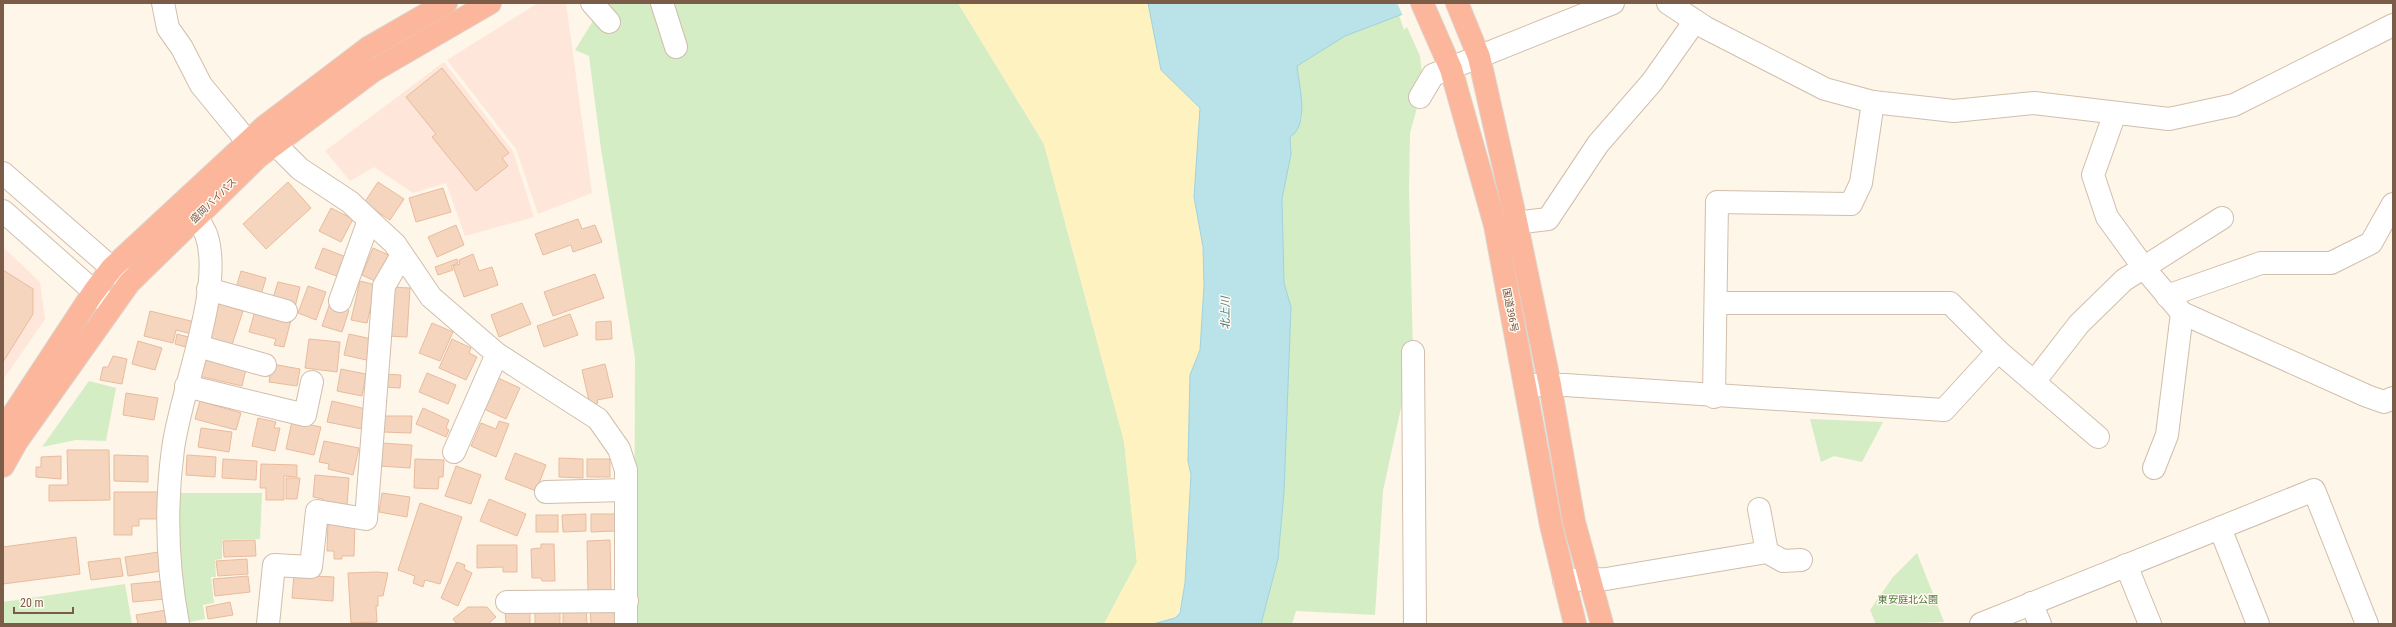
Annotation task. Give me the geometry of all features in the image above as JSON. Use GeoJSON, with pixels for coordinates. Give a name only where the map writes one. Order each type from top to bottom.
{"type":"FeatureCollection","features":[{"type":"Feature","properties":{"kind":"highway","name":"盛岡バイパス"},"geometry":{"type":"LineString","coordinates":[[3,430],[93,293],[112,268],[247,141],[368,48],[446,3]]}},
{"type":"Feature","properties":{"kind":"highway","name":"盛岡バイパス"},"geometry":{"type":"LineString","coordinates":[[3,466],[17,441],[112,306],[129,284],[196,215],[274,143],[373,71],[490,3]]}},
{"type":"Feature","properties":{"kind":"highway","name":"国道396号"},"geometry":{"type":"LineString","coordinates":[[1422,3],[1452,69],[1495,225],[1551,525],[1575,624]]}},
{"type":"Feature","properties":{"kind":"highway"},"geometry":{"type":"LineString","coordinates":[[1457,3],[1479,57],[1516,221],[1550,385],[1574,522],[1602,624]]}},
{"type":"Feature","properties":{"kind":"street"},"geometry":{"type":"LineString","coordinates":[[163,3],[168,28],[182,48],[201,86],[247,141]]}},
{"type":"Feature","properties":{"kind":"street"},"geometry":{"type":"LineString","coordinates":[[592,3],[609,22]]}},
{"type":"Feature","properties":{"kind":"street"},"geometry":{"type":"LineString","coordinates":[[662,3],[676,48]]}},
{"type":"Feature","properties":{"kind":"street"},"geometry":{"type":"LineString","coordinates":[[1420,97],[1433,75],[1452,69],[1613,3]]}},
{"type":"Feature","properties":{"kind":"street"},"geometry":{"type":"LineString","coordinates":[[1668,3],[1695,21],[1780,68],[1824,89],[1873,102],[1954,111],[2034,103],[2169,119],[2234,105],[2393,25]]}},
{"type":"Feature","properties":{"kind":"street"},"geometry":{"type":"LineString","coordinates":[[1495,225],[1516,221],[1548,219],[1598,144],[1652,82],[1695,21]]}},
{"type":"Feature","properties":{"kind":"street"},"geometry":{"type":"LineString","coordinates":[[1714,397],[1717,303],[1717,202],[1851,204],[1861,183],[1873,102]]}},
{"type":"Feature","properties":{"kind":"street"},"geometry":{"type":"LineString","coordinates":[[2115,113],[2093,175],[2107,217],[2144,268],[2182,313],[2367,396],[2384,402],[2393,398]]}},
{"type":"Feature","properties":{"kind":"street"},"geometry":{"type":"LineString","coordinates":[[274,143],[300,169],[350,202],[370,220],[394,244],[431,297],[497,354],[598,419],[619,449],[626,470],[626,624]]}},
{"type":"Feature","properties":{"kind":"street"},"geometry":{"type":"LineString","coordinates":[[3,173],[129,284]]}},
{"type":"Feature","properties":{"kind":"street"},"geometry":{"type":"LineString","coordinates":[[2168,296],[2261,263],[2331,263],[2371,243],[2393,204]]}},
{"type":"Feature","properties":{"kind":"street"},"geometry":{"type":"LineString","coordinates":[[3,211],[93,293],[112,306]]}},
{"type":"Feature","properties":{"kind":"street"},"geometry":{"type":"LineString","coordinates":[[178,624],[171,588],[167,542],[173,448],[186,386],[198,346],[211,264],[206,235],[196,215]]}},
{"type":"Feature","properties":{"kind":"street"},"geometry":{"type":"LineString","coordinates":[[2034,382],[2079,324],[2124,280],[2222,218]]}},
{"type":"Feature","properties":{"kind":"street"},"geometry":{"type":"LineString","coordinates":[[340,300],[370,220]]}},
{"type":"Feature","properties":{"kind":"street"},"geometry":{"type":"LineString","coordinates":[[268,624],[274,565],[312,567],[316,511],[366,518],[384,286],[402,255]]}},
{"type":"Feature","properties":{"kind":"street"},"geometry":{"type":"LineString","coordinates":[[208,289],[286,311]]}},
{"type":"Feature","properties":{"kind":"street"},"geometry":{"type":"LineString","coordinates":[[1717,303],[1950,304],[1998,351],[2098,437]]}},
{"type":"Feature","properties":{"kind":"street"},"geometry":{"type":"LineString","coordinates":[[2154,468],[2168,435],[2182,313]]}},
{"type":"Feature","properties":{"kind":"street"},"geometry":{"type":"LineString","coordinates":[[198,346],[265,365]]}},
{"type":"Feature","properties":{"kind":"street"},"geometry":{"type":"LineString","coordinates":[[1526,385],[1550,385],[1714,397],[1944,410],[1998,351]]}},
{"type":"Feature","properties":{"kind":"street"},"geometry":{"type":"LineString","coordinates":[[1413,352],[1415,624]]}},
{"type":"Feature","properties":{"kind":"street"},"geometry":{"type":"LineString","coordinates":[[454,452],[497,354]]}},
{"type":"Feature","properties":{"kind":"street"},"geometry":{"type":"LineString","coordinates":[[186,386],[305,415],[312,382]]}},
{"type":"Feature","properties":{"kind":"street"},"geometry":{"type":"LineString","coordinates":[[546,492],[626,490]]}},
{"type":"Feature","properties":{"kind":"street"},"geometry":{"type":"LineString","coordinates":[[1981,624],[2314,490],[2367,624]]}},
{"type":"Feature","properties":{"kind":"street"},"geometry":{"type":"LineString","coordinates":[[1759,509],[1767,552]]}},
{"type":"Feature","properties":{"kind":"street"},"geometry":{"type":"LineString","coordinates":[[2220,528],[2258,624]]}},
{"type":"Feature","properties":{"kind":"street"},"geometry":{"type":"LineString","coordinates":[[1564,580],[1590,580],[1767,552],[1783,561],[1801,560]]}},
{"type":"Feature","properties":{"kind":"street"},"geometry":{"type":"LineString","coordinates":[[2126,565],[2150,624]]}},
{"type":"Feature","properties":{"kind":"street"},"geometry":{"type":"LineString","coordinates":[[507,602],[626,601]]}},
{"type":"Feature","properties":{"kind":"street"},"geometry":{"type":"LineString","coordinates":[[2031,603],[2040,624]]}},
{"type":"Feature","properties":{"kind":"shaded area"},"geometry":{"type":"Polygon","coordinates":[[[538,3],[566,3],[592,193],[538,214],[516,149],[447,60],[538,3]]]}},
{"type":"Feature","properties":{"kind":"shaded area"},"geometry":{"type":"Polygon","coordinates":[[[444,62],[513,151],[534,217],[465,236],[446,183],[413,193],[374,167],[350,181],[325,151],[444,62]]]}},
{"type":"Feature","properties":{"kind":"shaded area"},"geometry":{"type":"Polygon","coordinates":[[[3,247],[40,282],[45,319],[3,380],[3,247]]]}},
{"type":"Feature","properties":{"kind":"green space"},"geometry":{"type":"Polygon","coordinates":[[[604,3],[958,3],[1044,144],[1124,441],[1137,562],[1104,624],[634,624],[635,358],[601,149],[589,56],[575,50],[604,3]]]}},
{"type":"Feature","properties":{"kind":"green space"},"geometry":{"type":"Polygon","coordinates":[[[1399,15],[1404,30],[1407,27],[1420,56],[1422,74],[1420,97],[1410,133],[1409,191],[1413,352],[1383,491],[1375,615],[1296,611],[1292,624],[1261,624],[1278,559],[1291,307],[1284,283],[1282,199],[1291,154],[1290,137],[1302,119],[1297,66],[1345,36],[1399,15]]]}},
{"type":"Feature","properties":{"kind":"green space"},"geometry":{"type":"Polygon","coordinates":[[[89,381],[116,388],[106,441],[76,440],[42,447],[89,381]]]}},
{"type":"Feature","properties":{"kind":"green space"},"geometry":{"type":"Polygon","coordinates":[[[1810,419],[1883,422],[1862,462],[1834,456],[1821,462],[1810,419]]]}},
{"type":"Feature","properties":{"kind":"green space"},"geometry":{"type":"Polygon","coordinates":[[[175,493],[262,493],[260,539],[222,540],[222,559],[215,560],[216,577],[211,577],[214,603],[203,605],[205,619],[185,623],[175,493]]]}},
{"type":"Feature","properties":{"kind":"green space","name":"東安庭北公園"},"geometry":{"type":"Polygon","coordinates":[[[1917,553],[1944,622],[1876,624],[1870,610],[1893,577],[1917,553]]]}},
{"type":"Feature","properties":{"kind":"green space"},"geometry":{"type":"Polygon","coordinates":[[[125,584],[132,624],[3,624],[3,602],[125,584]]]}},
{"type":"Feature","properties":{"kind":"sand"},"geometry":{"type":"Polygon","coordinates":[[[958,3],[1148,3],[1161,70],[1200,107],[1194,197],[1203,247],[1204,285],[1200,350],[1190,375],[1188,461],[1191,475],[1186,574],[1180,609],[1176,617],[1170,620],[1152,624],[1104,624],[1137,562],[1124,441],[1044,144],[958,3]]]}},
{"type":"Feature","properties":{"kind":"water","name":"北上川"},"geometry":{"type":"Polygon","coordinates":[[[1148,3],[1432,3],[1345,36],[1297,66],[1302,115],[1300,124],[1290,137],[1291,154],[1282,199],[1284,283],[1291,307],[1284,492],[1278,559],[1261,624],[1153,624],[1175,618],[1180,613],[1185,583],[1191,475],[1188,461],[1190,375],[1200,350],[1204,285],[1203,247],[1194,197],[1200,108],[1161,70],[1148,3]]]}},
{"type":"Feature","properties":{"kind":"pier"},"geometry":{"type":"Polygon","coordinates":[[[1397,3],[1434,3],[1403,16],[1397,3]]]}},
{"type":"Feature","properties":{"kind":"building"},"geometry":{"type":"Polygon","coordinates":[[[442,68],[509,153],[502,158],[508,166],[476,191],[432,137],[436,134],[406,97],[442,68]]]}},
{"type":"Feature","properties":{"kind":"building"},"geometry":{"type":"Polygon","coordinates":[[[288,182],[311,208],[266,249],[243,224],[288,182]]]}},
{"type":"Feature","properties":{"kind":"building"},"geometry":{"type":"Polygon","coordinates":[[[378,182],[404,199],[390,220],[364,203],[378,182]]]}},
{"type":"Feature","properties":{"kind":"building"},"geometry":{"type":"Polygon","coordinates":[[[443,188],[451,212],[416,222],[409,198],[443,188]]]}},
{"type":"Feature","properties":{"kind":"building"},"geometry":{"type":"Polygon","coordinates":[[[331,208],[353,219],[341,242],[319,231],[331,208]]]}},
{"type":"Feature","properties":{"kind":"building"},"geometry":{"type":"Polygon","coordinates":[[[578,219],[582,229],[595,225],[602,242],[573,252],[571,245],[543,255],[535,234],[578,219]]]}},
{"type":"Feature","properties":{"kind":"building"},"geometry":{"type":"Polygon","coordinates":[[[456,225],[464,245],[437,257],[428,237],[456,225]]]}},
{"type":"Feature","properties":{"kind":"building"},"geometry":{"type":"Polygon","coordinates":[[[323,248],[346,257],[339,277],[315,268],[323,248]]]}},
{"type":"Feature","properties":{"kind":"building"},"geometry":{"type":"Polygon","coordinates":[[[373,248],[389,255],[377,282],[362,275],[373,248]]]}},
{"type":"Feature","properties":{"kind":"building"},"geometry":{"type":"Polygon","coordinates":[[[473,254],[479,271],[492,267],[498,285],[464,297],[453,266],[460,264],[459,260],[473,254]]]}},
{"type":"Feature","properties":{"kind":"building"},"geometry":{"type":"Polygon","coordinates":[[[457,259],[458,263],[451,266],[453,270],[438,275],[435,267],[457,259]]]}},
{"type":"Feature","properties":{"kind":"building"},"geometry":{"type":"Polygon","coordinates":[[[3,270],[33,289],[33,314],[3,362],[3,270]]]}},
{"type":"Feature","properties":{"kind":"building"},"geometry":{"type":"Polygon","coordinates":[[[241,271],[266,278],[261,295],[236,288],[241,271]]]}},
{"type":"Feature","properties":{"kind":"building"},"geometry":{"type":"Polygon","coordinates":[[[595,274],[604,298],[553,316],[544,292],[595,274]]]}},
{"type":"Feature","properties":{"kind":"building"},"geometry":{"type":"Polygon","coordinates":[[[360,281],[376,285],[367,323],[351,320],[360,281]]]}},
{"type":"Feature","properties":{"kind":"building"},"geometry":{"type":"Polygon","coordinates":[[[278,282],[300,287],[295,307],[272,301],[278,282]]]}},
{"type":"Feature","properties":{"kind":"building"},"geometry":{"type":"Polygon","coordinates":[[[308,286],[326,292],[316,320],[298,313],[308,286]]]}},
{"type":"Feature","properties":{"kind":"building"},"geometry":{"type":"Polygon","coordinates":[[[391,287],[410,288],[407,337],[388,336],[391,287]]]}},
{"type":"Feature","properties":{"kind":"building"},"geometry":{"type":"Polygon","coordinates":[[[218,303],[243,311],[231,348],[206,340],[218,303]]]}},
{"type":"Feature","properties":{"kind":"building"},"geometry":{"type":"Polygon","coordinates":[[[330,303],[349,310],[342,332],[322,326],[330,303]]]}},
{"type":"Feature","properties":{"kind":"building"},"geometry":{"type":"Polygon","coordinates":[[[522,303],[531,324],[499,337],[491,315],[522,303]]]}},
{"type":"Feature","properties":{"kind":"building"},"geometry":{"type":"Polygon","coordinates":[[[150,311],[195,322],[192,334],[176,330],[173,343],[144,336],[150,311]]]}},
{"type":"Feature","properties":{"kind":"building"},"geometry":{"type":"Polygon","coordinates":[[[255,311],[291,320],[284,347],[274,345],[276,339],[249,332],[255,311]]]}},
{"type":"Feature","properties":{"kind":"building"},"geometry":{"type":"Polygon","coordinates":[[[570,314],[578,335],[544,347],[537,326],[570,314]]]}},
{"type":"Feature","properties":{"kind":"building"},"geometry":{"type":"Polygon","coordinates":[[[611,321],[612,339],[596,340],[596,322],[611,321]]]}},
{"type":"Feature","properties":{"kind":"building"},"geometry":{"type":"Polygon","coordinates":[[[432,323],[453,332],[440,361],[419,353],[432,323]]]}},
{"type":"Feature","properties":{"kind":"building"},"geometry":{"type":"Polygon","coordinates":[[[177,334],[192,338],[189,348],[175,344],[177,334]]]}},
{"type":"Feature","properties":{"kind":"building"},"geometry":{"type":"Polygon","coordinates":[[[349,334],[376,340],[371,361],[344,355],[349,334]]]}},
{"type":"Feature","properties":{"kind":"building"},"geometry":{"type":"Polygon","coordinates":[[[309,339],[340,342],[337,372],[305,368],[309,339]]]}},
{"type":"Feature","properties":{"kind":"building"},"geometry":{"type":"Polygon","coordinates":[[[452,339],[471,348],[469,353],[477,357],[466,380],[439,368],[452,339]]]}},
{"type":"Feature","properties":{"kind":"building"},"geometry":{"type":"Polygon","coordinates":[[[138,341],[162,348],[155,370],[132,364],[138,341]]]}},
{"type":"Feature","properties":{"kind":"building"},"geometry":{"type":"Polygon","coordinates":[[[113,356],[127,359],[122,384],[100,380],[103,367],[108,367],[113,356]]]}},
{"type":"Feature","properties":{"kind":"building"},"geometry":{"type":"Polygon","coordinates":[[[204,359],[246,369],[242,386],[199,376],[204,359]]]}},
{"type":"Feature","properties":{"kind":"building"},"geometry":{"type":"Polygon","coordinates":[[[272,364],[300,369],[297,386],[269,382],[272,364]]]}},
{"type":"Feature","properties":{"kind":"building"},"geometry":{"type":"Polygon","coordinates":[[[605,364],[613,397],[597,400],[598,403],[590,405],[582,370],[605,364]]]}},
{"type":"Feature","properties":{"kind":"building"},"geometry":{"type":"Polygon","coordinates":[[[341,369],[366,374],[362,396],[337,391],[341,369]]]}},
{"type":"Feature","properties":{"kind":"building"},"geometry":{"type":"Polygon","coordinates":[[[427,373],[456,385],[448,404],[419,392],[427,373]]]}},
{"type":"Feature","properties":{"kind":"building"},"geometry":{"type":"Polygon","coordinates":[[[384,374],[401,375],[400,388],[383,387],[384,374]]]}},
{"type":"Feature","properties":{"kind":"building"},"geometry":{"type":"Polygon","coordinates":[[[498,378],[520,388],[506,419],[484,409],[498,378]]]}},
{"type":"Feature","properties":{"kind":"building"},"geometry":{"type":"Polygon","coordinates":[[[126,393],[158,398],[154,420],[123,415],[126,393]]]}},
{"type":"Feature","properties":{"kind":"building"},"geometry":{"type":"Polygon","coordinates":[[[200,401],[241,413],[236,430],[195,419],[200,401]]]}},
{"type":"Feature","properties":{"kind":"building"},"geometry":{"type":"Polygon","coordinates":[[[332,401],[366,409],[362,429],[327,422],[332,401]]]}},
{"type":"Feature","properties":{"kind":"building"},"geometry":{"type":"Polygon","coordinates":[[[423,408],[449,420],[446,428],[449,430],[446,437],[416,424],[423,408]]]}},
{"type":"Feature","properties":{"kind":"building"},"geometry":{"type":"Polygon","coordinates":[[[383,416],[412,416],[411,433],[382,432],[383,416]]]}},
{"type":"Feature","properties":{"kind":"building"},"geometry":{"type":"Polygon","coordinates":[[[258,418],[276,422],[274,428],[280,428],[275,451],[252,446],[258,418]]]}},
{"type":"Feature","properties":{"kind":"building"},"geometry":{"type":"Polygon","coordinates":[[[292,421],[321,427],[314,455],[286,449],[292,421]]]}},
{"type":"Feature","properties":{"kind":"building"},"geometry":{"type":"Polygon","coordinates":[[[499,421],[509,424],[496,457],[471,446],[481,423],[496,429],[499,421]]]}},
{"type":"Feature","properties":{"kind":"building"},"geometry":{"type":"Polygon","coordinates":[[[201,428],[232,432],[229,452],[198,447],[201,428]]]}},
{"type":"Feature","properties":{"kind":"building"},"geometry":{"type":"Polygon","coordinates":[[[324,441],[359,448],[353,475],[328,469],[329,464],[319,462],[324,441]]]}},
{"type":"Feature","properties":{"kind":"building"},"geometry":{"type":"Polygon","coordinates":[[[381,443],[412,445],[410,468],[379,466],[381,443]]]}},
{"type":"Feature","properties":{"kind":"building"},"geometry":{"type":"Polygon","coordinates":[[[67,450],[109,450],[110,500],[49,501],[49,485],[68,485],[67,450]]]}},
{"type":"Feature","properties":{"kind":"building"},"geometry":{"type":"Polygon","coordinates":[[[515,453],[546,465],[536,491],[505,479],[515,453]]]}},
{"type":"Feature","properties":{"kind":"building"},"geometry":{"type":"Polygon","coordinates":[[[114,455],[148,456],[148,482],[114,481],[114,455]]]}},
{"type":"Feature","properties":{"kind":"building"},"geometry":{"type":"Polygon","coordinates":[[[187,455],[216,457],[215,477],[186,475],[187,455]]]}},
{"type":"Feature","properties":{"kind":"building"},"geometry":{"type":"Polygon","coordinates":[[[61,456],[61,479],[36,477],[36,467],[41,467],[41,457],[61,456]]]}},
{"type":"Feature","properties":{"kind":"building"},"geometry":{"type":"Polygon","coordinates":[[[559,458],[583,459],[583,478],[559,477],[559,458]]]}},
{"type":"Feature","properties":{"kind":"building"},"geometry":{"type":"Polygon","coordinates":[[[223,459],[257,461],[256,480],[222,478],[223,459]]]}},
{"type":"Feature","properties":{"kind":"building"},"geometry":{"type":"Polygon","coordinates":[[[415,459],[444,460],[443,477],[439,477],[438,489],[414,488],[415,459]]]}},
{"type":"Feature","properties":{"kind":"building"},"geometry":{"type":"Polygon","coordinates":[[[587,459],[610,459],[610,477],[587,477],[587,459]]]}},
{"type":"Feature","properties":{"kind":"building"},"geometry":{"type":"Polygon","coordinates":[[[261,464],[297,465],[297,477],[284,476],[284,500],[266,500],[266,488],[260,488],[261,464]]]}},
{"type":"Feature","properties":{"kind":"building"},"geometry":{"type":"Polygon","coordinates":[[[456,466],[481,475],[471,504],[445,496],[456,466]]]}},
{"type":"Feature","properties":{"kind":"building"},"geometry":{"type":"Polygon","coordinates":[[[315,475],[349,478],[347,506],[323,504],[323,499],[313,497],[315,475]]]}},
{"type":"Feature","properties":{"kind":"building"},"geometry":{"type":"Polygon","coordinates":[[[286,478],[300,478],[297,499],[286,499],[286,478]]]}},
{"type":"Feature","properties":{"kind":"building"},"geometry":{"type":"Polygon","coordinates":[[[114,492],[164,492],[164,519],[139,519],[139,526],[132,526],[132,535],[114,535],[114,492]]]}},
{"type":"Feature","properties":{"kind":"building"},"geometry":{"type":"Polygon","coordinates":[[[382,493],[410,497],[407,517],[379,512],[382,493]]]}},
{"type":"Feature","properties":{"kind":"building"},"geometry":{"type":"Polygon","coordinates":[[[489,499],[526,514],[517,536],[480,521],[489,499]]]}},
{"type":"Feature","properties":{"kind":"building"},"geometry":{"type":"Polygon","coordinates":[[[420,503],[462,517],[440,584],[425,580],[423,587],[413,583],[415,576],[398,570],[420,503]]]}},
{"type":"Feature","properties":{"kind":"building"},"geometry":{"type":"Polygon","coordinates":[[[586,514],[586,531],[563,532],[562,515],[586,514]]]}},
{"type":"Feature","properties":{"kind":"building"},"geometry":{"type":"Polygon","coordinates":[[[591,514],[615,514],[615,531],[591,532],[591,514]]]}},
{"type":"Feature","properties":{"kind":"building"},"geometry":{"type":"Polygon","coordinates":[[[536,515],[558,515],[558,532],[536,532],[536,515]]]}},
{"type":"Feature","properties":{"kind":"building"},"geometry":{"type":"Polygon","coordinates":[[[328,521],[355,522],[354,556],[342,556],[342,559],[334,559],[334,551],[327,551],[328,521]]]}},
{"type":"Feature","properties":{"kind":"building"},"geometry":{"type":"Polygon","coordinates":[[[76,537],[80,574],[3,584],[3,547],[76,537]]]}},
{"type":"Feature","properties":{"kind":"building"},"geometry":{"type":"Polygon","coordinates":[[[255,540],[256,556],[224,557],[223,541],[255,540]]]}},
{"type":"Feature","properties":{"kind":"building"},"geometry":{"type":"Polygon","coordinates":[[[610,540],[611,590],[588,591],[587,541],[610,540]]]}},
{"type":"Feature","properties":{"kind":"building"},"geometry":{"type":"Polygon","coordinates":[[[541,544],[554,544],[555,581],[542,581],[541,578],[532,578],[531,549],[541,548],[541,544]]]}},
{"type":"Feature","properties":{"kind":"building"},"geometry":{"type":"Polygon","coordinates":[[[477,545],[517,545],[517,572],[503,572],[503,567],[477,568],[477,545]]]}},
{"type":"Feature","properties":{"kind":"building"},"geometry":{"type":"Polygon","coordinates":[[[159,552],[161,571],[128,576],[125,557],[159,552]]]}},
{"type":"Feature","properties":{"kind":"building"},"geometry":{"type":"Polygon","coordinates":[[[120,558],[123,576],[91,580],[88,562],[120,558]]]}},
{"type":"Feature","properties":{"kind":"building"},"geometry":{"type":"Polygon","coordinates":[[[247,559],[248,574],[218,576],[216,561],[247,559]]]}},
{"type":"Feature","properties":{"kind":"building"},"geometry":{"type":"Polygon","coordinates":[[[457,562],[465,565],[464,569],[472,573],[458,606],[441,598],[457,562]]]}},
{"type":"Feature","properties":{"kind":"building"},"geometry":{"type":"Polygon","coordinates":[[[348,573],[388,573],[383,596],[378,596],[378,606],[376,606],[377,622],[351,623],[348,573]]]}},
{"type":"Feature","properties":{"kind":"building"},"geometry":{"type":"Polygon","coordinates":[[[294,575],[334,577],[333,601],[292,598],[294,575]]]}},
{"type":"Feature","properties":{"kind":"building"},"geometry":{"type":"Polygon","coordinates":[[[248,576],[250,592],[215,596],[213,579],[248,576]]]}},
{"type":"Feature","properties":{"kind":"building"},"geometry":{"type":"Polygon","coordinates":[[[163,581],[165,599],[133,602],[131,584],[163,581]]]}},
{"type":"Feature","properties":{"kind":"building"},"geometry":{"type":"Polygon","coordinates":[[[230,602],[233,615],[208,619],[206,607],[230,602]]]}},
{"type":"Feature","properties":{"kind":"building"},"geometry":{"type":"Polygon","coordinates":[[[615,606],[616,624],[591,624],[590,607],[615,606]]]}},
{"type":"Feature","properties":{"kind":"building"},"geometry":{"type":"Polygon","coordinates":[[[468,607],[487,607],[496,617],[488,624],[457,624],[453,619],[468,607]]]}},
{"type":"Feature","properties":{"kind":"building"},"geometry":{"type":"Polygon","coordinates":[[[535,608],[560,608],[560,624],[535,624],[535,608]]]}},
{"type":"Feature","properties":{"kind":"building"},"geometry":{"type":"Polygon","coordinates":[[[563,608],[586,608],[587,624],[563,624],[563,608]]]}},
{"type":"Feature","properties":{"kind":"building"},"geometry":{"type":"Polygon","coordinates":[[[530,609],[530,624],[506,624],[505,610],[530,609]]]}},
{"type":"Feature","properties":{"kind":"building"},"geometry":{"type":"Polygon","coordinates":[[[166,610],[168,624],[138,624],[136,615],[166,610]]]}}]}
